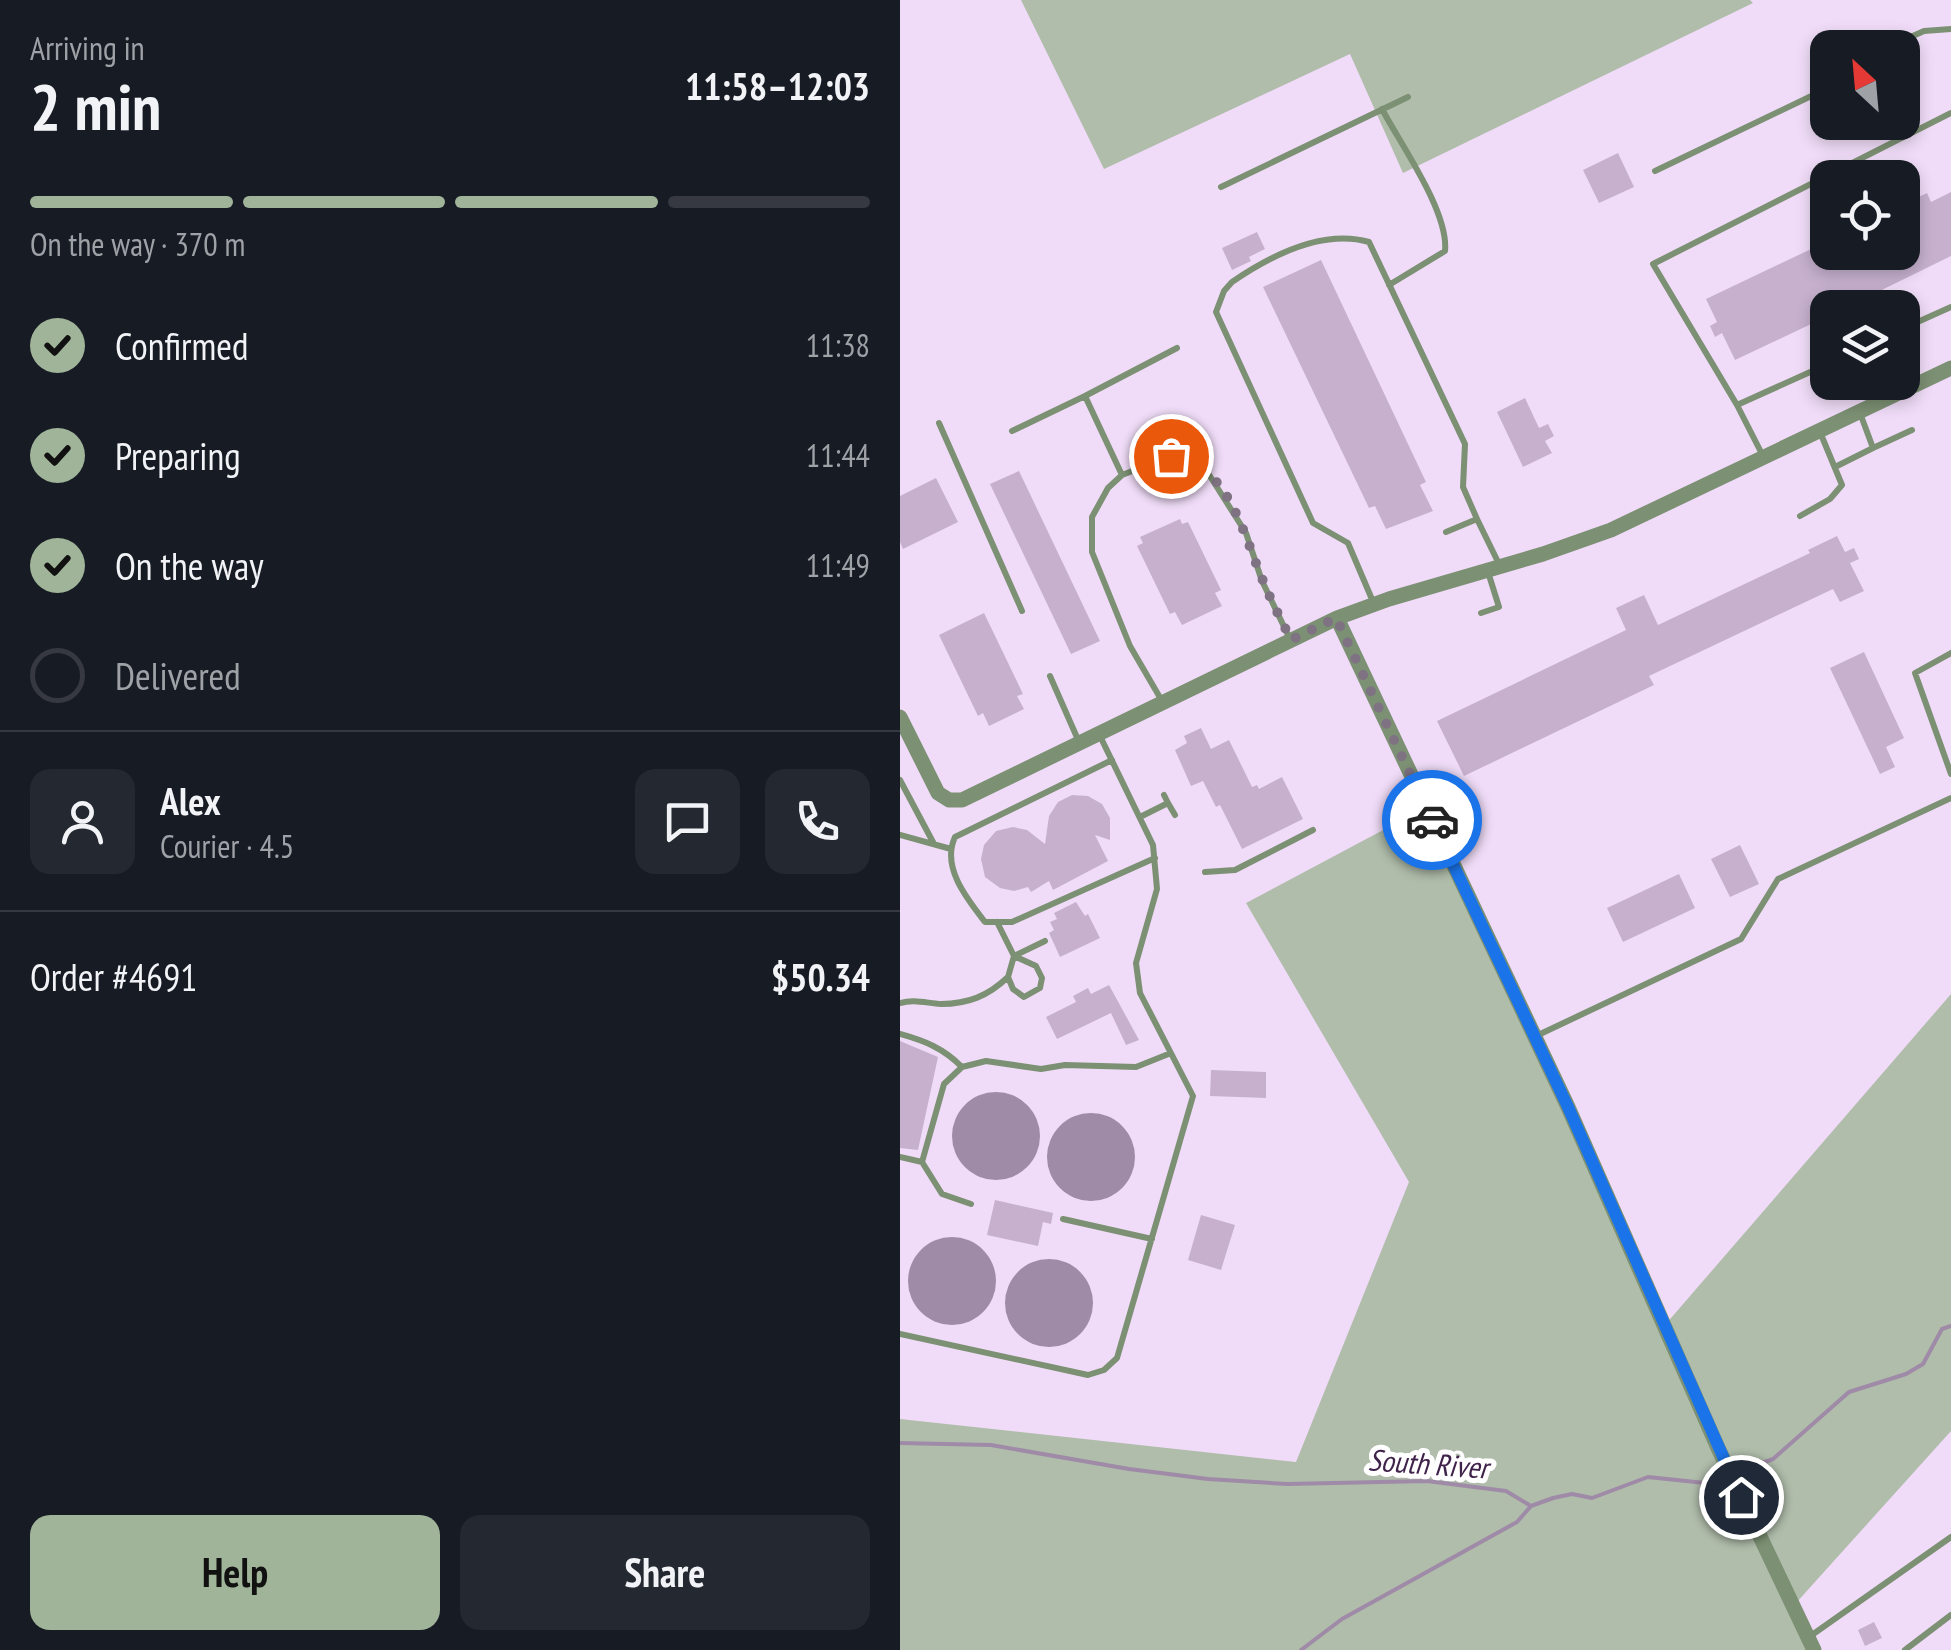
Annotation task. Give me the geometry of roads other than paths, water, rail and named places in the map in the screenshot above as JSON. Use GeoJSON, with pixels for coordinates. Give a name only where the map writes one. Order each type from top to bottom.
{"type":"FeatureCollection","features":[{"type":"Feature","properties":{"kind":"street"},"geometry":{"type":"LineString","coordinates":[[900,717],[938,793],[949,800],[962,800],[1336,618],[1611,530],[1951,368]]}},
{"type":"Feature","properties":{"kind":"street"},"geometry":{"type":"LineString","coordinates":[[1336,618],[1535,1037],[1718,1448],[1811,1644]]}},
{"type":"Feature","properties":{"kind":"lane"},"geometry":{"type":"LineString","coordinates":[[1920,33],[1951,28]]}},
{"type":"Feature","properties":{"kind":"lane"},"geometry":{"type":"LineString","coordinates":[[1220,186],[1408,97]]}},
{"type":"Feature","properties":{"kind":"lane"},"geometry":{"type":"LineString","coordinates":[[1654,171],[1810,97]]}},
{"type":"Feature","properties":{"kind":"lane"},"geometry":{"type":"LineString","coordinates":[[1382,109],[1428,193],[1446,240],[1445,251],[1390,285]]}},
{"type":"Feature","properties":{"kind":"lane"},"geometry":{"type":"LineString","coordinates":[[1763,458],[1738,405],[1653,264],[1951,113]]}},
{"type":"Feature","properties":{"kind":"lane"},"geometry":{"type":"LineString","coordinates":[[1374,605],[1348,542],[1313,523],[1216,312],[1224,291],[1243,274],[1324,238],[1350,236],[1369,242],[1465,444],[1463,488],[1494,569],[1499,607],[1481,613]]}},
{"type":"Feature","properties":{"kind":"lane"},"geometry":{"type":"LineString","coordinates":[[1920,321],[1951,307]]}},
{"type":"Feature","properties":{"kind":"lane"},"geometry":{"type":"LineString","coordinates":[[1012,431],[1177,348]]}},
{"type":"Feature","properties":{"kind":"lane"},"geometry":{"type":"LineString","coordinates":[[1738,405],[1810,372]]}},
{"type":"Feature","properties":{"kind":"lane"},"geometry":{"type":"LineString","coordinates":[[1084,396],[1122,474]]}},
{"type":"Feature","properties":{"kind":"lane"},"geometry":{"type":"LineString","coordinates":[[1860,412],[1873,448]]}},
{"type":"Feature","properties":{"kind":"lane"},"geometry":{"type":"LineString","coordinates":[[939,424],[1022,611]]}},
{"type":"Feature","properties":{"kind":"lane"},"geometry":{"type":"LineString","coordinates":[[1835,467],[1912,430]]}},
{"type":"Feature","properties":{"kind":"lane"},"geometry":{"type":"LineString","coordinates":[[1800,516],[1830,499],[1842,485],[1819,431]]}},
{"type":"Feature","properties":{"kind":"lane"},"geometry":{"type":"LineString","coordinates":[[1163,702],[1130,646],[1092,552],[1092,517],[1108,488],[1122,474],[1171,456],[1187,458],[1208,473],[1246,533],[1262,581],[1291,640]]}},
{"type":"Feature","properties":{"kind":"lane"},"geometry":{"type":"LineString","coordinates":[[1446,532],[1477,519]]}},
{"type":"Feature","properties":{"kind":"lane"},"geometry":{"type":"LineString","coordinates":[[1951,653],[1915,673],[1951,774]]}},
{"type":"Feature","properties":{"kind":"lane"},"geometry":{"type":"LineString","coordinates":[[1050,676],[1079,742]]}},
{"type":"Feature","properties":{"kind":"lane"},"geometry":{"type":"LineString","coordinates":[[900,1334],[1088,1375],[1104,1370],[1117,1358],[1193,1096],[1140,993],[1136,963],[1157,889],[1153,845],[1098,732]]}},
{"type":"Feature","properties":{"kind":"lane"},"geometry":{"type":"LineString","coordinates":[[1112,760],[955,837],[951,849],[953,869],[985,922],[1012,922],[1154,858]]}},
{"type":"Feature","properties":{"kind":"lane"},"geometry":{"type":"LineString","coordinates":[[900,780],[934,844]]}},
{"type":"Feature","properties":{"kind":"lane"},"geometry":{"type":"LineString","coordinates":[[1535,1037],[1741,939],[1778,879],[1951,798]]}},
{"type":"Feature","properties":{"kind":"lane"},"geometry":{"type":"LineString","coordinates":[[1140,818],[1166,799],[1174,815]]}},
{"type":"Feature","properties":{"kind":"lane"},"geometry":{"type":"LineString","coordinates":[[1205,872],[1236,870],[1313,830]]}},
{"type":"Feature","properties":{"kind":"lane"},"geometry":{"type":"LineString","coordinates":[[900,835],[951,849]]}},
{"type":"Feature","properties":{"kind":"lane"},"geometry":{"type":"LineString","coordinates":[[997,922],[1014,956],[1036,966],[1042,978],[1040,988],[1024,997],[1013,989],[1008,978]]}},
{"type":"Feature","properties":{"kind":"lane"},"geometry":{"type":"LineString","coordinates":[[900,1003],[910,1000],[942,1004],[982,997],[1008,978],[1014,956],[1045,941]]}},
{"type":"Feature","properties":{"kind":"lane"},"geometry":{"type":"LineString","coordinates":[[900,1034],[936,1046],[962,1067]]}},
{"type":"Feature","properties":{"kind":"lane"},"geometry":{"type":"LineString","coordinates":[[922,1162],[944,1084],[962,1067],[986,1061],[1041,1068],[1136,1067],[1171,1053]]}},
{"type":"Feature","properties":{"kind":"lane"},"geometry":{"type":"LineString","coordinates":[[900,1157],[922,1162],[942,1194],[972,1204]]}},
{"type":"Feature","properties":{"kind":"lane"},"geometry":{"type":"LineString","coordinates":[[1062,1220],[1152,1239]]}},
{"type":"Feature","properties":{"kind":"lane"},"geometry":{"type":"LineString","coordinates":[[1811,1644],[1951,1537]]}},
{"type":"Feature","properties":{"kind":"lane"},"geometry":{"type":"LineString","coordinates":[[1904,1650],[1951,1615]]}},
{"type":"Feature","properties":{"kind":"waterway","name":"South River"},"geometry":{"type":"LineString","coordinates":[[1735,1473],[1773,1459],[1849,1392],[1906,1374],[1923,1364],[1942,1329],[1951,1326]]}},
{"type":"Feature","properties":{"kind":"waterway","name":"South River"},"geometry":{"type":"LineString","coordinates":[[900,1443],[991,1445],[1208,1479],[1287,1484],[1427,1481],[1506,1491],[1531,1506]]}},
{"type":"Feature","properties":{"kind":"waterway"},"geometry":{"type":"LineString","coordinates":[[1301,1650],[1342,1619],[1517,1522],[1531,1506],[1572,1494],[1592,1498],[1648,1477],[1705,1483],[1726,1476]]}}]}
